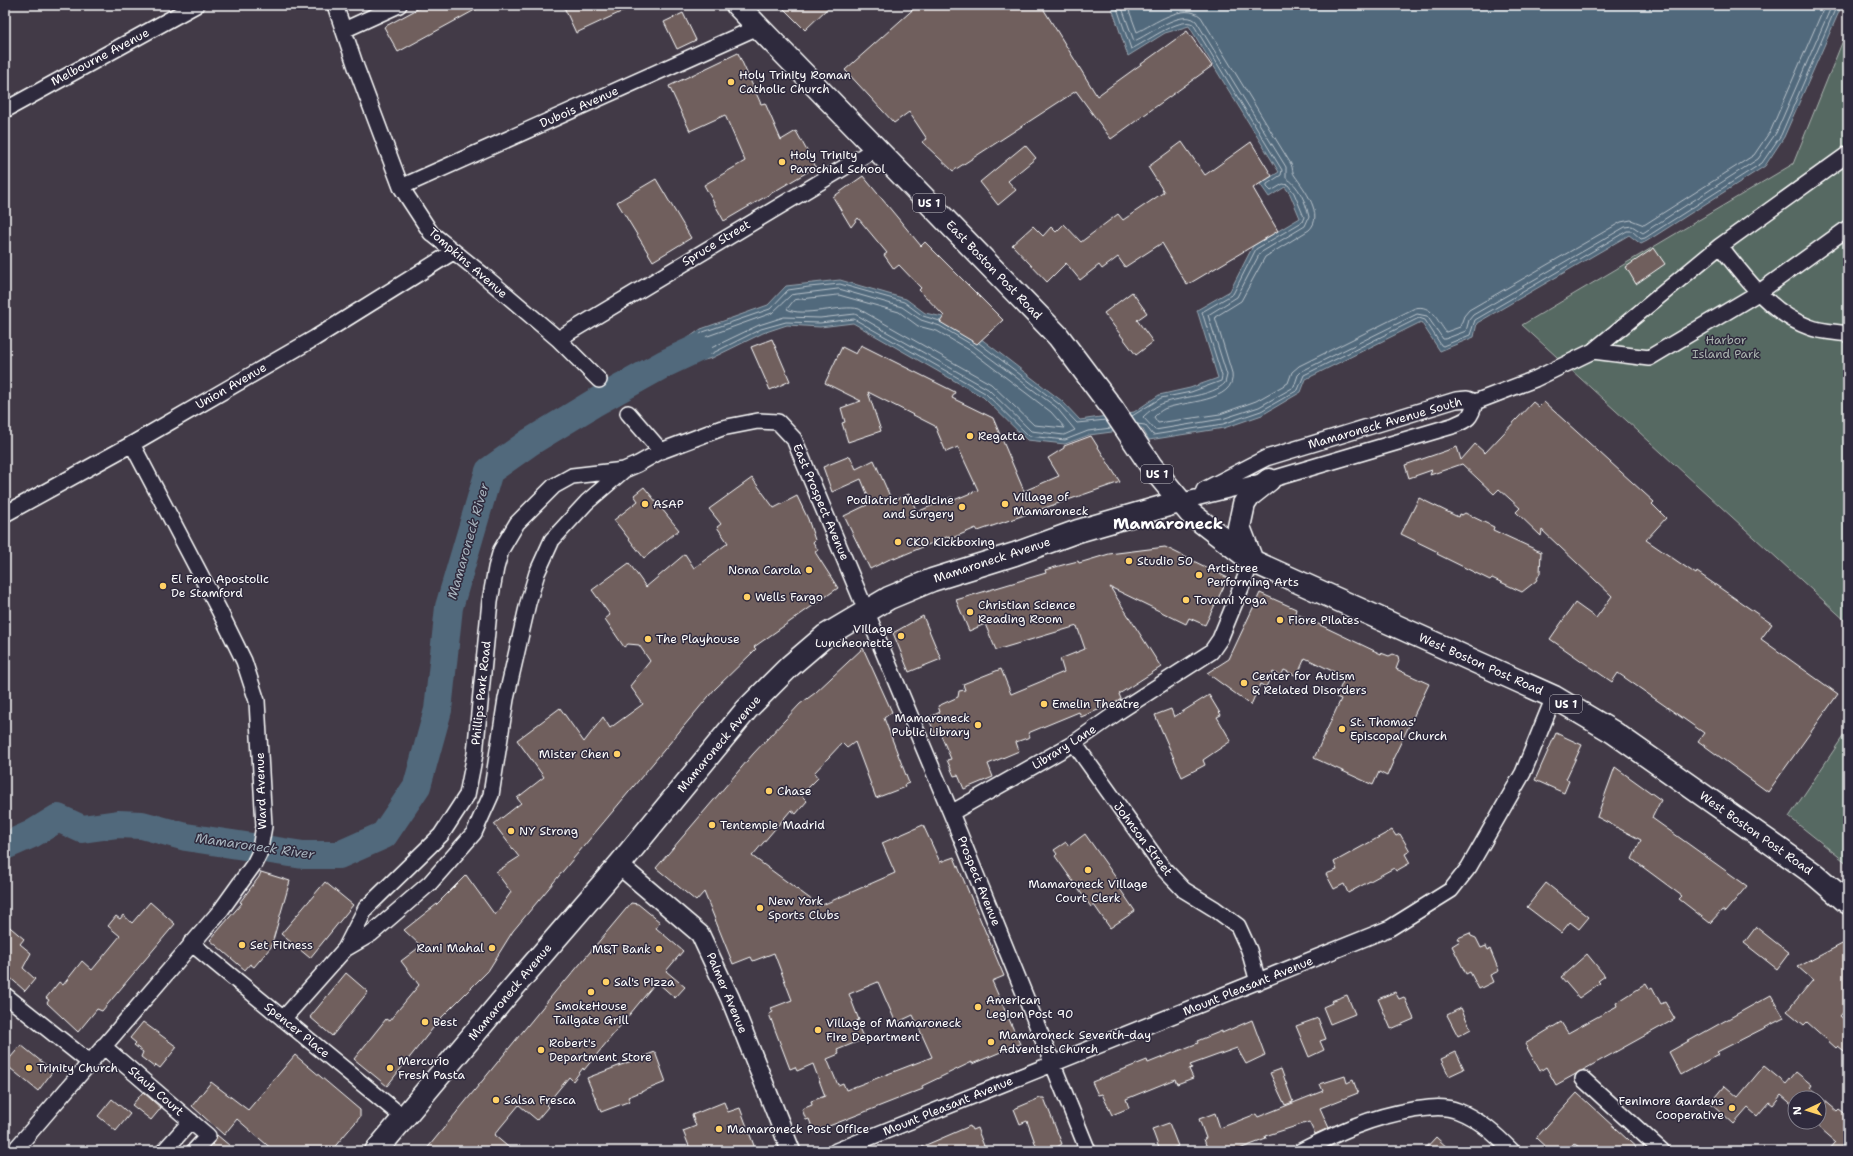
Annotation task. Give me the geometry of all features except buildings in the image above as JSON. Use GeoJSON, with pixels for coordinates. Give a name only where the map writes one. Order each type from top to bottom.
{"type":"FeatureCollection","features":[{"type":"Feature","properties":{"kind":"main road","name":"East Boston Post Road"},"geometry":{"type":"LineString","coordinates":[[737,5],[1058,336],[1112,408],[1136,445],[1180,502]]}},
{"type":"Feature","properties":{"kind":"main road"},"geometry":{"type":"LineString","coordinates":[[1252,560],[1239,527],[1244,504],[1250,495],[1269,480]]}},
{"type":"Feature","properties":{"kind":"main road","name":"West Boston Post Road"},"geometry":{"type":"LineString","coordinates":[[1180,502],[1190,513],[1252,560],[1554,697],[1613,732],[1814,874],[1848,903]]}},
{"type":"Feature","properties":{"kind":"main road","name":"Mamaroneck Avenue"},"geometry":{"type":"LineString","coordinates":[[376,1151],[619,865],[747,709],[790,666],[825,636],[889,598],[932,580],[1015,554],[1078,531],[1180,502]]}},
{"type":"Feature","properties":{"kind":"street","name":"Melbourne Avenue"},"geometry":{"type":"LineString","coordinates":[[5,110],[196,5]]}},
{"type":"Feature","properties":{"kind":"street","name":"Tompkins Avenue"},"geometry":{"type":"LineString","coordinates":[[335,5],[401,187],[431,234],[558,339],[599,380]]}},
{"type":"Feature","properties":{"kind":"street"},"geometry":{"type":"LineString","coordinates":[[344,30],[399,5]]}},
{"type":"Feature","properties":{"kind":"street","name":"Dubois Avenue"},"geometry":{"type":"LineString","coordinates":[[401,187],[758,27]]}},
{"type":"Feature","properties":{"kind":"street","name":"Spruce Street"},"geometry":{"type":"LineString","coordinates":[[558,339],[875,149]]}},
{"type":"Feature","properties":{"kind":"street"},"geometry":{"type":"LineString","coordinates":[[1475,402],[1535,379],[1594,351],[1720,246],[1846,157]]}},
{"type":"Feature","properties":{"kind":"street"},"geometry":{"type":"LineString","coordinates":[[1594,351],[1649,358],[1758,293],[1848,228]]}},
{"type":"Feature","properties":{"kind":"street"},"geometry":{"type":"LineString","coordinates":[[1720,246],[1758,293],[1784,315],[1810,328],[1848,334]]}},
{"type":"Feature","properties":{"kind":"street","name":"Union Avenue"},"geometry":{"type":"LineString","coordinates":[[5,514],[132,444],[315,338],[454,252]]}},
{"type":"Feature","properties":{"kind":"street","name":"Mamaroneck Avenue South"},"geometry":{"type":"LineString","coordinates":[[1467,399],[1475,402],[1472,414],[1466,420],[1452,426],[1269,480],[1180,502],[1266,458],[1456,400],[1467,399]]}},
{"type":"Feature","properties":{"kind":"street"},"geometry":{"type":"LineString","coordinates":[[628,413],[661,451]]}},
{"type":"Feature","properties":{"kind":"street","name":"East Prospect Avenue"},"geometry":{"type":"LineString","coordinates":[[661,451],[722,428],[758,421],[778,422],[794,439],[867,612]]}},
{"type":"Feature","properties":{"kind":"street","name":"Ward Avenue"},"geometry":{"type":"LineString","coordinates":[[14,1151],[191,943],[221,910],[254,864],[259,854],[264,826],[257,701],[244,661],[132,444]]}},
{"type":"Feature","properties":{"kind":"street","name":"Phillips Park Road"},"geometry":{"type":"LineString","coordinates":[[284,1019],[345,949],[366,908],[441,835],[467,795],[475,754],[490,601],[496,568],[502,550],[517,523],[554,486],[572,476],[624,470],[661,451]]}},
{"type":"Feature","properties":{"kind":"street","name":"Phillips Park Road"},"geometry":{"type":"LineString","coordinates":[[345,949],[371,934],[430,883],[474,833],[492,795],[506,699],[528,602],[536,574],[552,540],[587,502],[624,470]]}},
{"type":"Feature","properties":{"kind":"street","name":"Library Lane"},"geometry":{"type":"LineString","coordinates":[[951,813],[1074,743],[1118,712],[1211,652],[1220,639],[1252,560]]}},
{"type":"Feature","properties":{"kind":"street","name":"Prospect Avenue"},"geometry":{"type":"LineString","coordinates":[[867,612],[1054,1064],[1088,1151]]}},
{"type":"Feature","properties":{"kind":"street","name":"Mount Pleasant Avenue"},"geometry":{"type":"LineString","coordinates":[[836,1151],[1390,928],[1451,890],[1469,867],[1523,773],[1554,697]]}},
{"type":"Feature","properties":{"kind":"street","name":"Johnson Street"},"geometry":{"type":"LineString","coordinates":[[1074,743],[1163,868],[1184,890],[1215,909],[1238,926],[1249,950],[1258,982]]}},
{"type":"Feature","properties":{"kind":"street","name":"Palmer Avenue"},"geometry":{"type":"LineString","coordinates":[[619,865],[700,934],[727,991],[791,1151]]}},
{"type":"Feature","properties":{"kind":"street","name":"Spencer Place"},"geometry":{"type":"LineString","coordinates":[[191,943],[404,1118]]}},
{"type":"Feature","properties":{"kind":"street"},"geometry":{"type":"LineString","coordinates":[[5,995],[89,1062]]}},
{"type":"Feature","properties":{"kind":"street","name":"Staub Court"},"geometry":{"type":"LineString","coordinates":[[103,1046],[208,1136],[194,1151]]}},
{"type":"Feature","properties":{"kind":"street"},"geometry":{"type":"LineString","coordinates":[[1583,1079],[1662,1151]]}},
{"type":"Feature","properties":{"kind":"street"},"geometry":{"type":"LineString","coordinates":[[1301,1151],[1346,1129],[1388,1114],[1436,1106],[1457,1110],[1470,1117],[1498,1137],[1512,1151]]}},
{"type":"Feature","properties":{"kind":"street","name":"Staub Court"},"geometry":{"type":"LineString","coordinates":[[164,1151],[191,1121]]}},
{"type":"Feature","properties":{"kind":"green space","name":"Harbor Island Park"},"geometry":{"type":"Polygon","coordinates":[[[1848,28],[1848,623],[1522,325],[1793,164],[1848,28]]]}},
{"type":"Feature","properties":{"kind":"green space"},"geometry":{"type":"Polygon","coordinates":[[[1848,729],[1848,864],[1789,817],[1848,729]]]}},
{"type":"Feature","properties":{"kind":"water"},"geometry":{"type":"Polygon","coordinates":[[[1111,5],[1842,5],[1784,137],[1765,166],[1647,241],[1641,244],[1629,235],[1477,323],[1474,337],[1440,351],[1421,322],[1306,379],[1301,392],[1262,415],[1224,428],[1149,440],[1142,428],[1089,435],[1065,444],[1027,440],[983,397],[853,323],[820,327],[787,325],[763,333],[712,358],[670,369],[657,360],[701,329],[768,305],[786,286],[840,280],[906,299],[925,313],[943,317],[980,338],[1062,401],[1080,420],[1134,412],[1159,395],[1190,388],[1218,378],[1197,310],[1230,291],[1253,246],[1300,218],[1290,194],[1285,187],[1269,197],[1260,184],[1279,172],[1189,26],[1165,33],[1128,56],[1111,5]]]}},
{"type":"Feature","properties":{"kind":"waterway","name":"Mamaroneck River"},"geometry":{"type":"LineString","coordinates":[[5,846],[32,834],[58,818],[82,829],[118,824],[142,825],[186,837],[303,855],[339,855],[384,835],[417,786],[438,710],[449,607],[489,471],[530,442],[594,403],[664,364],[698,348]]}},
{"type":"Feature","properties":{"kind":"place","name":"Holy Trinity Roman Catholic Church"},"geometry":{"type":"Point","coordinates":[731,82]}},
{"type":"Feature","properties":{"kind":"place","name":"Holy Trinity Parochial School"},"geometry":{"type":"Point","coordinates":[782,162]}},
{"type":"Feature","properties":{"kind":"place","name":"Regatta"},"geometry":{"type":"Point","coordinates":[970,436]}},
{"type":"Feature","properties":{"kind":"place","name":"ASAP"},"geometry":{"type":"Point","coordinates":[645,504]}},
{"type":"Feature","properties":{"kind":"place","name":"Village of Mamaroneck"},"geometry":{"type":"Point","coordinates":[1005,504]}},
{"type":"Feature","properties":{"kind":"place","name":"Podiatric Medicine and Surgery"},"geometry":{"type":"Point","coordinates":[962,507]}},
{"type":"Feature","properties":{"kind":"place","name":"CKO Kickboxing"},"geometry":{"type":"Point","coordinates":[898,542]}},
{"type":"Feature","properties":{"kind":"place","name":"Studio 50"},"geometry":{"type":"Point","coordinates":[1129,561]}},
{"type":"Feature","properties":{"kind":"place","name":"Nona Carola"},"geometry":{"type":"Point","coordinates":[809,570]}},
{"type":"Feature","properties":{"kind":"place","name":"Artistree Performing Arts"},"geometry":{"type":"Point","coordinates":[1199,575]}},
{"type":"Feature","properties":{"kind":"place","name":"El Faro Apostolic De Stamford"},"geometry":{"type":"Point","coordinates":[163,586]}},
{"type":"Feature","properties":{"kind":"place","name":"Wells Fargo"},"geometry":{"type":"Point","coordinates":[747,597]}},
{"type":"Feature","properties":{"kind":"place","name":"Tovami Yoga"},"geometry":{"type":"Point","coordinates":[1186,600]}},
{"type":"Feature","properties":{"kind":"place","name":"Christian Science Reading Room"},"geometry":{"type":"Point","coordinates":[970,612]}},
{"type":"Feature","properties":{"kind":"place","name":"Fiore Pilates"},"geometry":{"type":"Point","coordinates":[1280,620]}},
{"type":"Feature","properties":{"kind":"place","name":"Village Luncheonette"},"geometry":{"type":"Point","coordinates":[901,636]}},
{"type":"Feature","properties":{"kind":"place","name":"The Playhouse"},"geometry":{"type":"Point","coordinates":[648,639]}},
{"type":"Feature","properties":{"kind":"place","name":"Center for Autism & Related Disorders"},"geometry":{"type":"Point","coordinates":[1244,683]}},
{"type":"Feature","properties":{"kind":"place","name":"Emelin Theatre"},"geometry":{"type":"Point","coordinates":[1044,704]}},
{"type":"Feature","properties":{"kind":"place","name":"Mamaroneck Public Library"},"geometry":{"type":"Point","coordinates":[978,725]}},
{"type":"Feature","properties":{"kind":"place","name":"St. Thomas' Episcopal Church"},"geometry":{"type":"Point","coordinates":[1342,729]}},
{"type":"Feature","properties":{"kind":"place","name":"Mister Chen"},"geometry":{"type":"Point","coordinates":[617,754]}},
{"type":"Feature","properties":{"kind":"place","name":"Chase"},"geometry":{"type":"Point","coordinates":[769,791]}},
{"type":"Feature","properties":{"kind":"place","name":"Tentempie Madrid"},"geometry":{"type":"Point","coordinates":[712,825]}},
{"type":"Feature","properties":{"kind":"place","name":"NY Strong"},"geometry":{"type":"Point","coordinates":[511,831]}},
{"type":"Feature","properties":{"kind":"place","name":"Mamaroneck Village Court Clerk"},"geometry":{"type":"Point","coordinates":[1088,870]}},
{"type":"Feature","properties":{"kind":"place","name":"New York Sports Clubs"},"geometry":{"type":"Point","coordinates":[760,908]}},
{"type":"Feature","properties":{"kind":"place","name":"Set Fitness"},"geometry":{"type":"Point","coordinates":[242,945]}},
{"type":"Feature","properties":{"kind":"place","name":"Rani Mahal"},"geometry":{"type":"Point","coordinates":[492,948]}},
{"type":"Feature","properties":{"kind":"place","name":"M&T Bank"},"geometry":{"type":"Point","coordinates":[659,949]}},
{"type":"Feature","properties":{"kind":"place","name":"Sal's Pizza"},"geometry":{"type":"Point","coordinates":[606,982]}},
{"type":"Feature","properties":{"kind":"place","name":"SmokeHouse Tailgate Grill"},"geometry":{"type":"Point","coordinates":[591,992]}},
{"type":"Feature","properties":{"kind":"place","name":"American Legion Post 90"},"geometry":{"type":"Point","coordinates":[978,1007]}},
{"type":"Feature","properties":{"kind":"place","name":"Best"},"geometry":{"type":"Point","coordinates":[425,1022]}},
{"type":"Feature","properties":{"kind":"place","name":"Village of Mamaroneck Fire Department"},"geometry":{"type":"Point","coordinates":[818,1030]}},
{"type":"Feature","properties":{"kind":"place","name":"Mamaroneck Seventh-day Adventist Church"},"geometry":{"type":"Point","coordinates":[991,1042]}},
{"type":"Feature","properties":{"kind":"place","name":"Robert's Department Store"},"geometry":{"type":"Point","coordinates":[541,1050]}},
{"type":"Feature","properties":{"kind":"place","name":"Trinity Church"},"geometry":{"type":"Point","coordinates":[29,1068]}},
{"type":"Feature","properties":{"kind":"place","name":"Mercurio Fresh Pasta"},"geometry":{"type":"Point","coordinates":[390,1068]}},
{"type":"Feature","properties":{"kind":"place","name":"Salsa Fresca"},"geometry":{"type":"Point","coordinates":[496,1100]}},
{"type":"Feature","properties":{"kind":"place","name":"Fenimore Gardens Cooperative"},"geometry":{"type":"Point","coordinates":[1732,1108]}},
{"type":"Feature","properties":{"kind":"place","name":"Mamaroneck Post Office"},"geometry":{"type":"Point","coordinates":[719,1129]}},
{"type":"Feature","properties":{"kind":"district","name":"Mamaroneck"},"geometry":{"type":"Point","coordinates":[1168,523]}}]}
